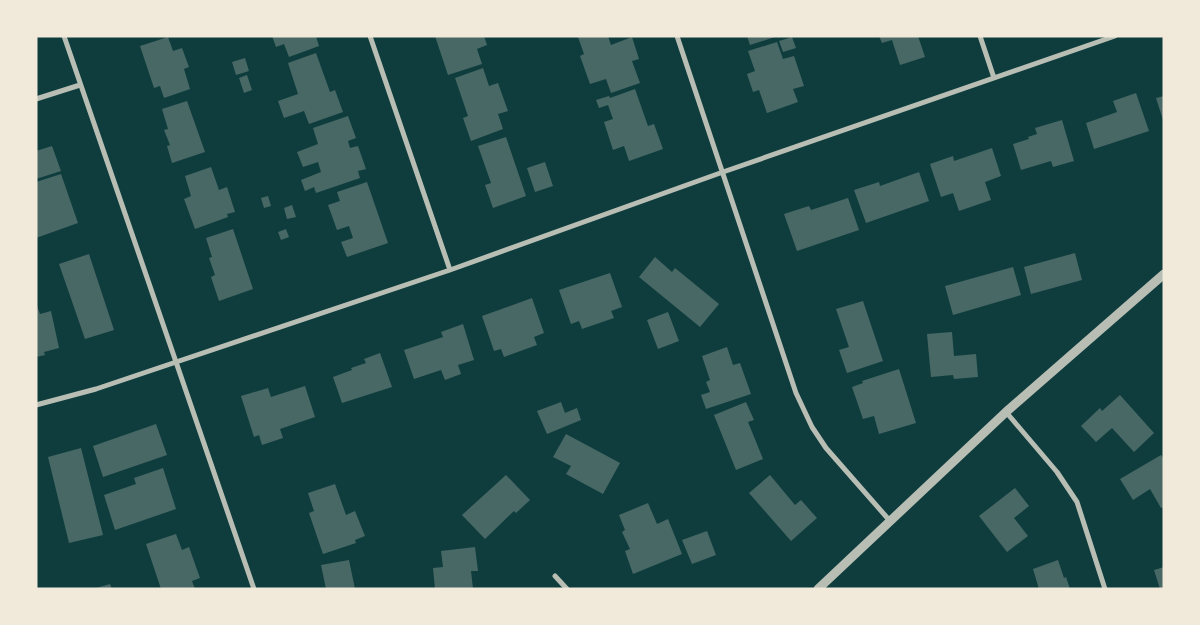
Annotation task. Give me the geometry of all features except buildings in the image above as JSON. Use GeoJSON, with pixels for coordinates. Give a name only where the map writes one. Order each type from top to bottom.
{"type":"FeatureCollection","features":[{"type":"Feature","properties":{"kind":"street"},"geometry":{"type":"LineString","coordinates":[[64,36],[254,589]]}},
{"type":"Feature","properties":{"kind":"street"},"geometry":{"type":"LineString","coordinates":[[370,36],[450,270]]}},
{"type":"Feature","properties":{"kind":"street"},"geometry":{"type":"LineString","coordinates":[[677,36],[796,393],[812,427],[826,448],[890,521]]}},
{"type":"Feature","properties":{"kind":"street"},"geometry":{"type":"LineString","coordinates":[[980,36],[994,78]]}},
{"type":"Feature","properties":{"kind":"street"},"geometry":{"type":"LineString","coordinates":[[36,405],[96,389],[450,270],[723,172],[1115,36]]}},
{"type":"Feature","properties":{"kind":"street"},"geometry":{"type":"LineString","coordinates":[[36,100],[80,85]]}},
{"type":"Feature","properties":{"kind":"street"},"geometry":{"type":"LineString","coordinates":[[818,589],[1006,412],[1164,274]]}},
{"type":"Feature","properties":{"kind":"street"},"geometry":{"type":"LineString","coordinates":[[1006,412],[1057,472],[1077,502],[1106,589]]}},
{"type":"Feature","properties":{"kind":"street"},"geometry":{"type":"LineString","coordinates":[[555,576],[566,589]]}}]}
